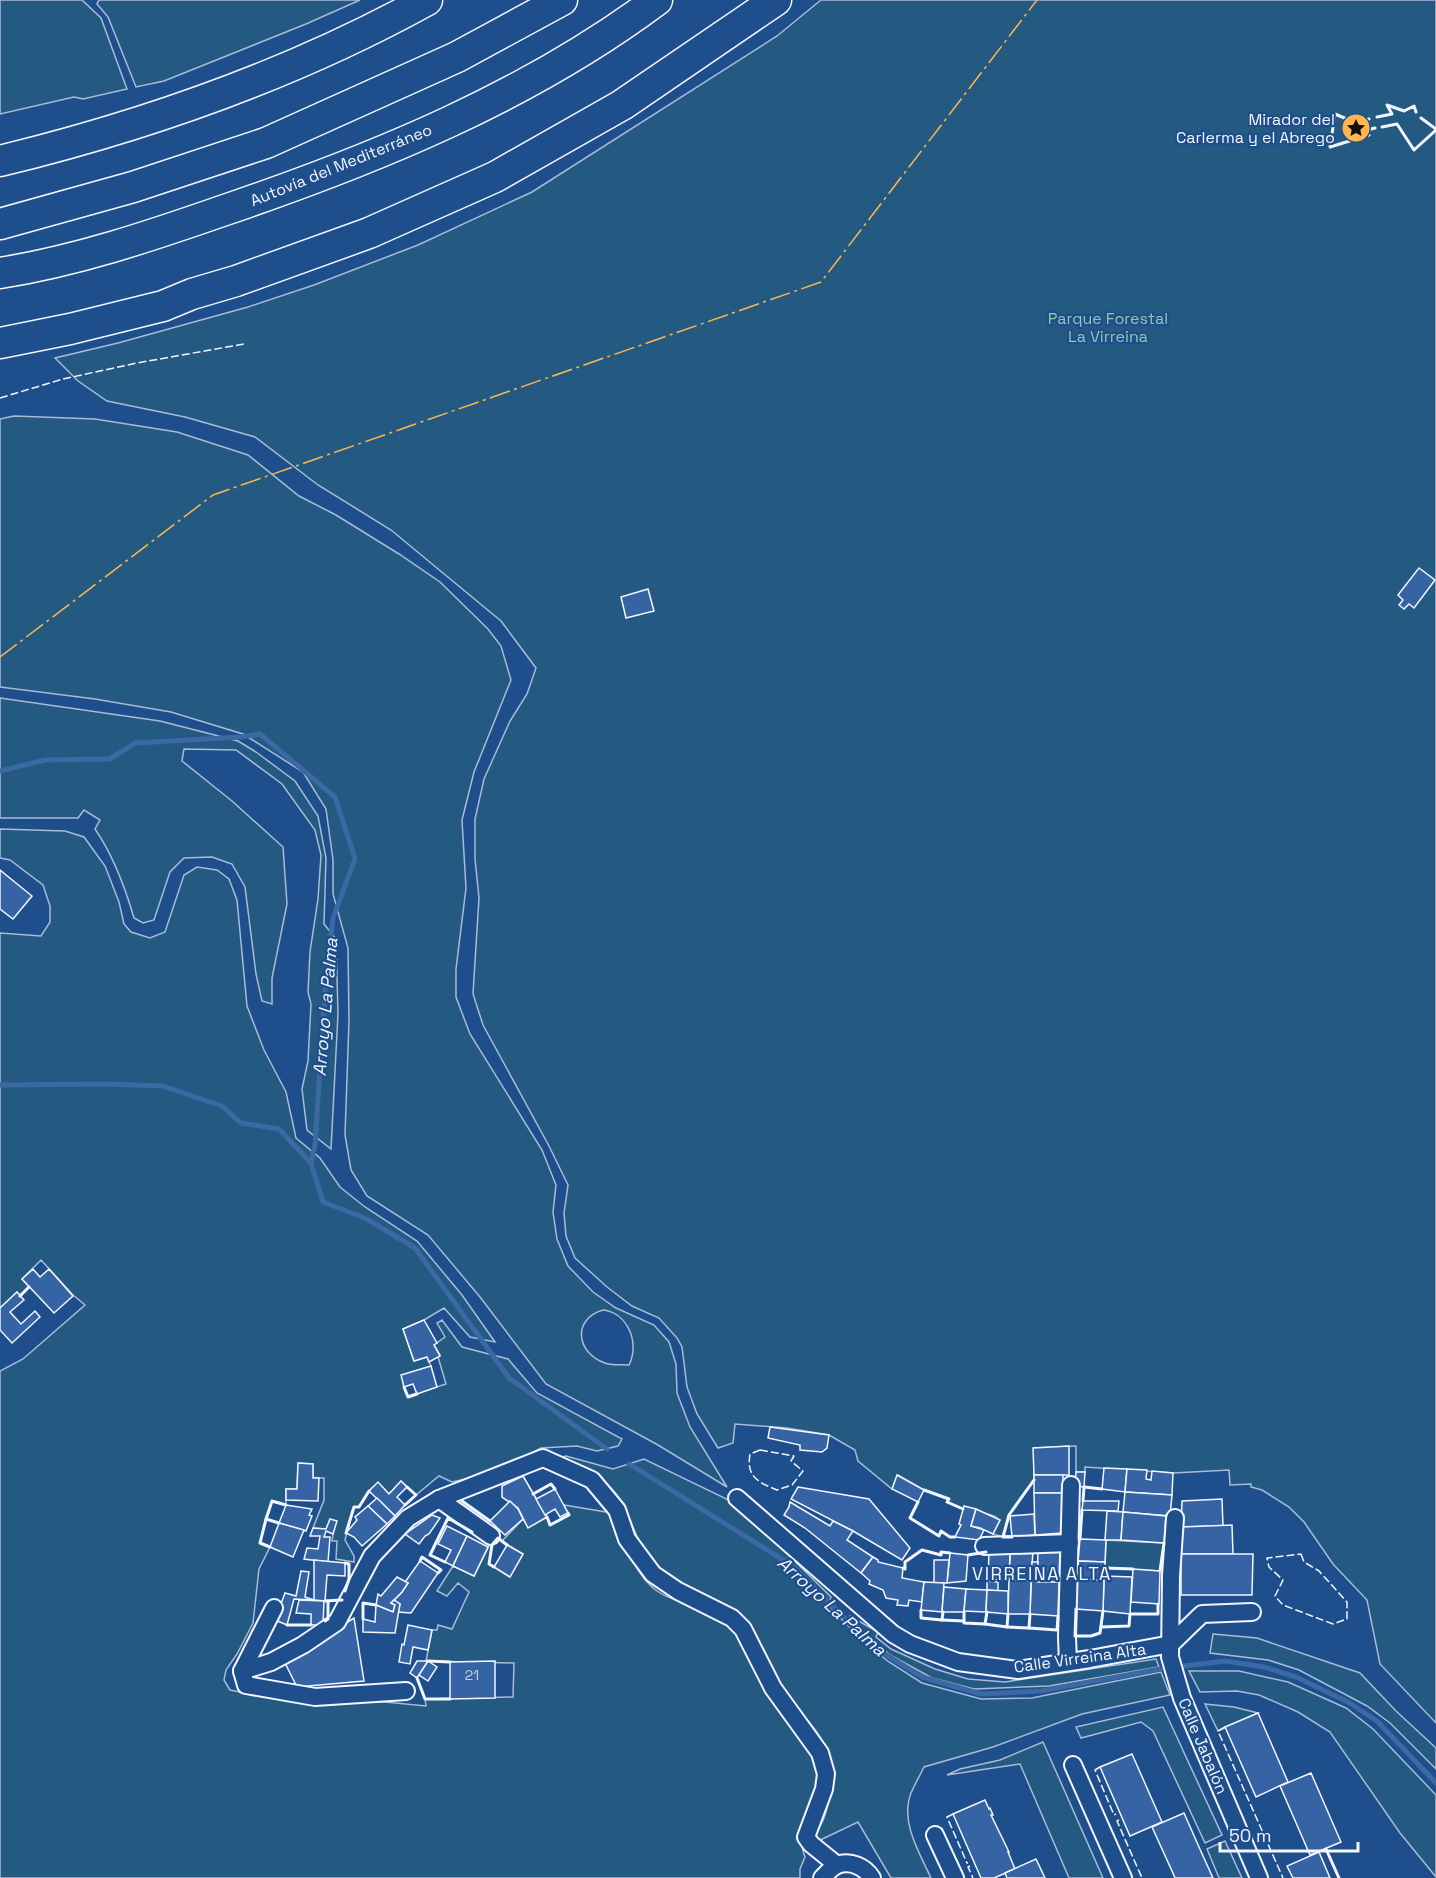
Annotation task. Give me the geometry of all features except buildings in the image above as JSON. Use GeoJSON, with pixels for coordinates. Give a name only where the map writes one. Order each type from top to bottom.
{"type":"FeatureCollection","features":[{"type":"Feature","properties":{"kind":"highway"},"geometry":{"type":"LineString","coordinates":[[0,161],[149,120],[242,87],[336,46],[427,0]]}},
{"type":"Feature","properties":{"kind":"highway"},"geometry":{"type":"LineString","coordinates":[[0,224],[133,187],[266,143],[457,57],[562,0]]}},
{"type":"Feature","properties":{"kind":"highway","name":"Autovía del Mediterráneo"},"geometry":{"type":"LineString","coordinates":[[0,273],[31,268],[150,236],[293,187],[381,151],[480,107],[549,72],[616,30],[657,0]]}},
{"type":"Feature","properties":{"kind":"highway"},"geometry":{"type":"LineString","coordinates":[[0,343],[70,329],[163,306],[369,233],[495,177],[622,105],[776,0]]}},
{"type":"Feature","properties":{"kind":"highway"},"geometry":{"type":"LineString","coordinates":[[0,333],[69,320],[162,298],[192,294]]}},
{"type":"Feature","properties":{"kind":"street"},"geometry":{"type":"LineString","coordinates":[[242,1671],[271,1662],[303,1645],[338,1622],[372,1556],[408,1518],[439,1499],[543,1458],[592,1480],[617,1510],[627,1539],[653,1574],[678,1591],[732,1618],[743,1629],[773,1688],[820,1753],[826,1774],[824,1789],[806,1837],[810,1844],[837,1865]]}},
{"type":"Feature","properties":{"kind":"street"},"geometry":{"type":"LineString","coordinates":[[1068,1662],[1071,1485]]}},
{"type":"Feature","properties":{"kind":"street","name":"Calle Virreina Alta"},"geometry":{"type":"LineString","coordinates":[[737,1498],[893,1634],[910,1644],[958,1662],[1018,1670],[1170,1644]]}},
{"type":"Feature","properties":{"kind":"street"},"geometry":{"type":"LineString","coordinates":[[439,1499],[491,1536]]}},
{"type":"Feature","properties":{"kind":"street","name":"Calle Jabalón"},"geometry":{"type":"LineString","coordinates":[[1175,1518],[1170,1576],[1170,1657],[1182,1698],[1259,1878]]}},
{"type":"Feature","properties":{"kind":"street"},"geometry":{"type":"LineString","coordinates":[[984,1546],[1070,1543]]}},
{"type":"Feature","properties":{"kind":"street"},"geometry":{"type":"LineString","coordinates":[[274,1608],[242,1671],[246,1685],[315,1697],[406,1690]]}},
{"type":"Feature","properties":{"kind":"street"},"geometry":{"type":"LineString","coordinates":[[1170,1644],[1202,1614],[1252,1612]]}},
{"type":"Feature","properties":{"kind":"street"},"geometry":{"type":"LineString","coordinates":[[1072,1765],[1123,1878]]}},
{"type":"Feature","properties":{"kind":"street"},"geometry":{"type":"LineString","coordinates":[[935,1835],[955,1878]]}},
{"type":"Feature","properties":{"kind":"street"},"geometry":{"type":"LineString","coordinates":[[822,1878],[837,1865],[855,1864],[868,1871],[872,1878]]}},
{"type":"Feature","properties":{"kind":"green space"},"geometry":{"type":"Polygon","coordinates":[[[0,0],[82,0],[101,18],[127,89],[83,99],[74,97],[0,114],[0,0]]]}},
{"type":"Feature","properties":{"kind":"green space"},"geometry":{"type":"Polygon","coordinates":[[[99,0],[360,0],[164,81],[136,87],[108,17],[97,4],[99,0]]]}},
{"type":"Feature","properties":{"kind":"green space","name":"Parque Forestal La Virreina"},"geometry":{"type":"Polygon","coordinates":[[[821,0],[1436,0],[1436,1723],[1380,1664],[1367,1600],[1333,1564],[1304,1522],[1289,1507],[1262,1490],[1251,1487],[1251,1484],[1230,1485],[1229,1470],[1173,1473],[1085,1467],[1085,1472],[1076,1472],[1076,1446],[1034,1448],[1034,1480],[1009,1515],[1003,1537],[993,1534],[1000,1520],[994,1516],[964,1507],[963,1509],[947,1502],[948,1499],[924,1490],[898,1475],[892,1489],[858,1461],[855,1450],[829,1435],[787,1428],[735,1424],[733,1443],[718,1448],[697,1414],[687,1387],[682,1347],[677,1338],[659,1318],[632,1306],[575,1258],[566,1236],[564,1213],[568,1185],[483,1025],[473,994],[479,898],[475,859],[475,819],[484,779],[510,721],[527,694],[536,668],[501,621],[391,530],[318,485],[255,437],[185,417],[107,401],[78,381],[55,358],[248,307],[314,285],[418,245],[532,192],[777,36],[821,0]]]}},
{"type":"Feature","properties":{"kind":"green space"},"geometry":{"type":"Polygon","coordinates":[[[14,416],[95,419],[177,432],[248,455],[299,496],[336,515],[440,582],[488,629],[501,646],[511,680],[474,772],[462,820],[466,888],[456,969],[456,997],[470,1034],[542,1150],[556,1185],[553,1212],[557,1239],[568,1266],[593,1292],[616,1308],[654,1325],[669,1342],[676,1364],[677,1393],[690,1427],[727,1487],[658,1445],[546,1384],[480,1297],[428,1235],[367,1196],[351,1170],[345,1135],[349,1021],[348,948],[333,894],[333,860],[326,809],[303,772],[243,734],[171,712],[95,699],[0,687],[0,419],[14,416]],[[603,1310],[593,1314],[586,1321],[582,1328],[583,1344],[588,1352],[605,1363],[629,1365],[633,1348],[630,1330],[612,1312],[603,1310]]]}},
{"type":"Feature","properties":{"kind":"green space"},"geometry":{"type":"Polygon","coordinates":[[[0,698],[160,721],[238,741],[295,781],[318,816],[326,858],[324,924],[336,939],[338,1014],[331,1149],[307,1130],[302,1089],[308,1061],[311,1004],[308,992],[310,952],[318,899],[321,855],[315,830],[282,784],[236,750],[184,749],[182,761],[232,801],[283,847],[287,904],[272,978],[272,1004],[262,1001],[256,974],[245,887],[232,864],[212,857],[184,858],[170,872],[154,920],[143,923],[134,918],[118,872],[95,829],[100,820],[84,810],[78,818],[0,818],[0,698]]]}},
{"type":"Feature","properties":{"kind":"green space"},"geometry":{"type":"Polygon","coordinates":[[[0,829],[65,831],[84,837],[105,866],[119,902],[124,924],[131,932],[150,938],[165,932],[184,875],[197,867],[217,870],[229,879],[237,900],[247,1006],[264,1050],[286,1092],[296,1138],[320,1158],[340,1187],[365,1207],[417,1241],[462,1295],[495,1342],[470,1337],[444,1308],[403,1329],[414,1361],[427,1357],[431,1366],[404,1387],[408,1396],[446,1384],[438,1357],[440,1355],[434,1345],[445,1337],[437,1323],[442,1320],[462,1347],[508,1359],[537,1393],[622,1439],[618,1446],[597,1451],[577,1446],[541,1448],[517,1461],[478,1476],[452,1482],[439,1476],[416,1495],[401,1481],[389,1494],[378,1483],[369,1491],[359,1507],[354,1507],[345,1540],[354,1556],[354,1562],[336,1559],[337,1541],[332,1541],[333,1534],[326,1529],[313,1528],[324,1500],[324,1478],[313,1478],[313,1464],[298,1463],[297,1489],[286,1489],[286,1505],[272,1502],[260,1542],[270,1547],[259,1569],[253,1623],[226,1670],[224,1680],[230,1690],[271,1698],[385,1702],[426,1706],[425,1699],[513,1697],[514,1663],[426,1661],[432,1630],[437,1630],[438,1625],[452,1629],[469,1592],[458,1583],[447,1596],[437,1591],[453,1566],[474,1576],[491,1542],[489,1564],[510,1577],[523,1554],[502,1541],[523,1519],[528,1527],[547,1517],[551,1525],[569,1515],[564,1505],[612,1513],[630,1555],[649,1584],[666,1596],[719,1616],[734,1629],[810,1751],[819,1775],[819,1786],[817,1796],[804,1823],[802,1844],[805,1857],[800,1869],[800,1878],[0,1878],[0,1371],[23,1359],[85,1305],[41,1260],[22,1279],[29,1287],[20,1296],[17,1292],[0,1308],[0,933],[41,936],[50,922],[50,906],[43,885],[10,860],[0,858],[0,829]]]}},
{"type":"Feature","properties":{"kind":"green space"},"geometry":{"type":"Polygon","coordinates":[[[566,1456],[613,1469],[644,1459],[737,1504],[831,1597],[828,1606],[870,1647],[922,1683],[981,1699],[1032,1698],[1161,1672],[1170,1695],[1082,1714],[993,1747],[924,1767],[911,1793],[908,1815],[912,1837],[931,1878],[891,1878],[858,1822],[814,1843],[830,1795],[831,1770],[828,1755],[813,1727],[779,1685],[757,1637],[746,1620],[730,1607],[678,1583],[659,1570],[645,1553],[617,1495],[597,1477],[554,1459],[566,1456]]]}},
{"type":"Feature","properties":{"kind":"green space"},"geometry":{"type":"Polygon","coordinates":[[[1106,1540],[1164,1543],[1160,1571],[1105,1568],[1106,1540]]]}},
{"type":"Feature","properties":{"kind":"green space"},"geometry":{"type":"Polygon","coordinates":[[[850,1616],[878,1632],[876,1637],[891,1649],[935,1669],[968,1679],[1005,1682],[1156,1659],[1159,1667],[1049,1686],[974,1689],[932,1678],[890,1655],[849,1619],[850,1616]]]}},
{"type":"Feature","properties":{"kind":"green space"},"geometry":{"type":"Polygon","coordinates":[[[1213,1634],[1257,1638],[1360,1673],[1436,1748],[1436,1769],[1390,1723],[1367,1706],[1299,1670],[1268,1660],[1210,1653],[1213,1634]]]}},
{"type":"Feature","properties":{"kind":"green space"},"geometry":{"type":"Polygon","coordinates":[[[1189,1671],[1239,1671],[1288,1682],[1346,1708],[1373,1729],[1436,1795],[1436,1877],[1400,1833],[1330,1732],[1298,1712],[1259,1695],[1237,1691],[1200,1692],[1189,1671]]]}},
{"type":"Feature","properties":{"kind":"green space"},"geometry":{"type":"Polygon","coordinates":[[[1205,1704],[1234,1707],[1258,1713],[1218,1731],[1205,1704]]]}},
{"type":"Feature","properties":{"kind":"green space"},"geometry":{"type":"Polygon","coordinates":[[[1163,1707],[1222,1835],[1205,1843],[1153,1731],[1141,1722],[1081,1738],[1076,1727],[1163,1707]]]}},
{"type":"Feature","properties":{"kind":"green space"},"geometry":{"type":"Polygon","coordinates":[[[1043,1742],[1103,1878],[1069,1878],[1020,1764],[947,1775],[960,1769],[1000,1760],[1043,1742]]]}},
{"type":"Feature","properties":{"kind":"green space"},"geometry":{"type":"Polygon","coordinates":[[[1225,1841],[1242,1878],[1219,1878],[1207,1849],[1225,1841]]]}},
{"type":"Feature","properties":{"kind":"waterway","name":"Arroyo La Palma"},"geometry":{"type":"LineString","coordinates":[[0,771],[45,760],[109,759],[136,743],[260,734],[335,797],[355,859],[333,918],[325,991],[315,1145],[311,1163],[323,1202],[367,1219],[415,1248],[509,1378],[607,1449]]}},
{"type":"Feature","properties":{"kind":"waterway"},"geometry":{"type":"LineString","coordinates":[[0,1085],[163,1086],[222,1106],[241,1123],[279,1129],[311,1163]]}},
{"type":"Feature","properties":{"kind":"waterway","name":"Arroyo La Palma"},"geometry":{"type":"LineString","coordinates":[[629,1464],[793,1566],[875,1648],[922,1677],[981,1694],[1041,1691],[1160,1669]]}},
{"type":"Feature","properties":{"kind":"waterway","name":"Arroyo La Palma"},"geometry":{"type":"LineString","coordinates":[[1184,1666],[1226,1661],[1264,1667],[1296,1677],[1348,1702],[1377,1721],[1436,1783]]}},
{"type":"Feature","properties":{"kind":"fence"},"geometry":{"type":"LineString","coordinates":[[0,398],[63,379],[244,344]]}},
{"type":"Feature","properties":{"kind":"fence"},"geometry":{"type":"LineString","coordinates":[[760,1450],[794,1456],[791,1461],[803,1471],[792,1485],[777,1490],[764,1484],[755,1478],[749,1462],[750,1454],[760,1450]]}},
{"type":"Feature","properties":{"kind":"fence"},"geometry":{"type":"LineString","coordinates":[[1301,1554],[1304,1562],[1319,1571],[1347,1602],[1347,1619],[1333,1624],[1283,1605],[1275,1596],[1283,1580],[1269,1567],[1267,1558],[1301,1554]]}},
{"type":"Feature","properties":{"kind":"fence"},"geometry":{"type":"LineString","coordinates":[[1225,1727],[1218,1731],[1283,1878]]}},
{"type":"Feature","properties":{"kind":"fence"},"geometry":{"type":"LineString","coordinates":[[1100,1767],[1095,1770],[1114,1815],[1116,1814]]}},
{"type":"Feature","properties":{"kind":"fence"},"geometry":{"type":"LineString","coordinates":[[953,1814],[947,1817],[968,1863]]}},
{"type":"Feature","properties":{"kind":"fence"},"geometry":{"type":"LineString","coordinates":[[1119,1820],[1117,1821],[1142,1878]]}},
{"type":"Feature","properties":{"kind":"fence"},"geometry":{"type":"LineString","coordinates":[[970,1866],[968,1867],[973,1878]]}},
{"type":"Feature","properties":{"kind":"wall"},"geometry":{"type":"LineString","coordinates":[[1377,117],[1392,114],[1387,105],[1404,111],[1414,106],[1416,112]]}},
{"type":"Feature","properties":{"kind":"wall"},"geometry":{"type":"LineString","coordinates":[[1369,119],[1356,123],[1335,114],[1330,147],[1369,135],[1363,131],[1375,128]]}},
{"type":"Feature","properties":{"kind":"wall"},"geometry":{"type":"LineString","coordinates":[[1421,118],[1436,129]]}},
{"type":"Feature","properties":{"kind":"wall"},"geometry":{"type":"LineString","coordinates":[[1382,127],[1397,124],[1414,150],[1436,130]]}},
{"type":"Feature","properties":{"kind":"wall"},"geometry":{"type":"LineString","coordinates":[[20,1296],[29,1287]]}},
{"type":"Feature","properties":{"kind":"wall"},"geometry":{"type":"LineString","coordinates":[[404,1387],[408,1397],[417,1394]]}},
{"type":"Feature","properties":{"kind":"wall"},"geometry":{"type":"LineString","coordinates":[[1012,1537],[1003,1537],[1009,1515],[1034,1480]]}},
{"type":"Feature","properties":{"kind":"wall"},"geometry":{"type":"LineString","coordinates":[[533,1494],[551,1484],[555,1489]]}},
{"type":"Feature","properties":{"kind":"wall"},"geometry":{"type":"LineString","coordinates":[[405,1505],[416,1495],[407,1487]]}},
{"type":"Feature","properties":{"kind":"wall"},"geometry":{"type":"LineString","coordinates":[[1083,1501],[1084,1487],[1102,1489]]}},
{"type":"Feature","properties":{"kind":"wall"},"geometry":{"type":"LineString","coordinates":[[924,1490],[949,1499],[947,1502],[963,1509]]}},
{"type":"Feature","properties":{"kind":"wall"},"geometry":{"type":"LineString","coordinates":[[346,1533],[354,1507],[359,1507],[369,1491]]}},
{"type":"Feature","properties":{"kind":"wall"},"geometry":{"type":"LineString","coordinates":[[279,1523],[266,1519],[272,1501],[286,1505]]}},
{"type":"Feature","properties":{"kind":"wall"},"geometry":{"type":"LineString","coordinates":[[462,1501],[490,1521]]}},
{"type":"Feature","properties":{"kind":"wall"},"geometry":{"type":"LineString","coordinates":[[918,1502],[910,1518],[939,1536],[941,1531],[950,1537],[955,1537]]}},
{"type":"Feature","properties":{"kind":"wall"},"geometry":{"type":"LineString","coordinates":[[1080,1539],[1082,1510]]}},
{"type":"Feature","properties":{"kind":"wall"},"geometry":{"type":"LineString","coordinates":[[547,1517],[550,1525],[569,1515],[568,1513]]}},
{"type":"Feature","properties":{"kind":"wall"},"geometry":{"type":"LineString","coordinates":[[445,1562],[430,1555],[448,1518],[472,1532]]}},
{"type":"Feature","properties":{"kind":"wall"},"geometry":{"type":"LineString","coordinates":[[266,1519],[260,1543],[270,1547]]}},
{"type":"Feature","properties":{"kind":"wall"},"geometry":{"type":"LineString","coordinates":[[494,1567],[489,1564],[492,1545],[498,1538],[507,1545]]}},
{"type":"Feature","properties":{"kind":"wall"},"geometry":{"type":"LineString","coordinates":[[1160,1571],[1164,1543]]}},
{"type":"Feature","properties":{"kind":"wall"},"geometry":{"type":"LineString","coordinates":[[903,1568],[905,1569],[905,1562],[922,1550],[941,1555],[941,1552],[950,1553]]}},
{"type":"Feature","properties":{"kind":"wall"},"geometry":{"type":"LineString","coordinates":[[968,1555],[986,1552]]}},
{"type":"Feature","properties":{"kind":"wall"},"geometry":{"type":"LineString","coordinates":[[420,1561],[422,1557],[441,1570],[438,1573]]}},
{"type":"Feature","properties":{"kind":"wall"},"geometry":{"type":"LineString","coordinates":[[345,1563],[349,1564],[349,1579],[345,1591]]}},
{"type":"Feature","properties":{"kind":"wall"},"geometry":{"type":"LineString","coordinates":[[1105,1568],[1133,1569]]}},
{"type":"Feature","properties":{"kind":"wall"},"geometry":{"type":"LineString","coordinates":[[325,1601],[342,1600]]}},
{"type":"Feature","properties":{"kind":"wall"},"geometry":{"type":"LineString","coordinates":[[325,1621],[328,1619],[328,1601]]}},
{"type":"Feature","properties":{"kind":"wall"},"geometry":{"type":"LineString","coordinates":[[363,1619],[363,1603],[376,1605]]}},
{"type":"Feature","properties":{"kind":"wall"},"geometry":{"type":"LineString","coordinates":[[1101,1627],[1129,1626],[1130,1614],[1158,1614],[1158,1604]]}},
{"type":"Feature","properties":{"kind":"wall"},"geometry":{"type":"LineString","coordinates":[[1076,1609],[1075,1636],[1091,1636],[1100,1633],[1103,1611]]}},
{"type":"Feature","properties":{"kind":"wall"},"geometry":{"type":"LineString","coordinates":[[921,1610],[921,1618],[942,1620],[943,1612]]}},
{"type":"Feature","properties":{"kind":"wall"},"geometry":{"type":"LineString","coordinates":[[964,1612],[964,1623],[985,1624]]}},
{"type":"Feature","properties":{"kind":"wall"},"geometry":{"type":"LineString","coordinates":[[987,1612],[985,1624],[1007,1627],[1008,1614]]}},
{"type":"Feature","properties":{"kind":"wall"},"geometry":{"type":"LineString","coordinates":[[1030,1614],[1029,1628],[1057,1630],[1058,1616]]}},
{"type":"Feature","properties":{"kind":"wall"},"geometry":{"type":"LineString","coordinates":[[942,1620],[964,1621]]}},
{"type":"Feature","properties":{"kind":"wall"},"geometry":{"type":"LineString","coordinates":[[287,1625],[311,1625]]}},
{"type":"Feature","properties":{"kind":"wall"},"geometry":{"type":"LineString","coordinates":[[1007,1627],[1029,1628]]}},
{"type":"Feature","properties":{"kind":"wall"},"geometry":{"type":"LineString","coordinates":[[428,1661],[450,1662]]}},
{"type":"Feature","properties":{"kind":"wall"},"geometry":{"type":"LineString","coordinates":[[417,1678],[425,1699],[450,1699]]}},
{"type":"Feature","properties":{"kind":"wall"},"geometry":{"type":"LineString","coordinates":[[1326,1849],[1339,1878]]}},
{"type":"Feature","properties":{"kind":"power"},"geometry":{"type":"LineString","coordinates":[[0,657],[213,495],[821,282],[1037,0]]}},
{"type":"Feature","properties":{"kind":"place","name":"Mirador del Carlerma y el Abrego"},"geometry":{"type":"Point","coordinates":[1356,128]}},
{"type":"Feature","properties":{"kind":"district","name":"VIRREINA ALTA"},"geometry":{"type":"Point","coordinates":[1042,1573]}}]}
